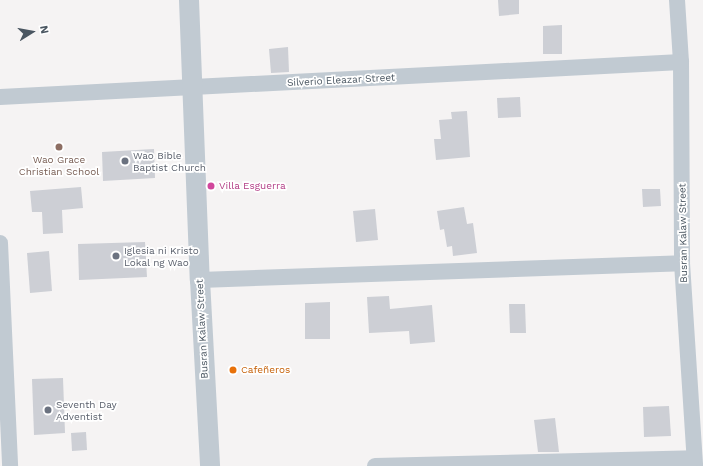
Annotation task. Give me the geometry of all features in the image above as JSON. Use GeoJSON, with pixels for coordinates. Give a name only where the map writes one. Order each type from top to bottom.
{"type":"FeatureCollection","features":[{"type":"Feature","properties":{"kind":"street","name":"Busran Kalaw Street"},"geometry":{"type":"LineString","coordinates":[[189,0],[194,87],[200,280],[210,466]]}},
{"type":"Feature","properties":{"kind":"street","name":"Busran Kalaw Street"},"geometry":{"type":"LineString","coordinates":[[677,0],[681,62],[682,263],[695,462]]}},
{"type":"Feature","properties":{"kind":"street","name":"Silverio Eleazar Street"},"geometry":{"type":"LineString","coordinates":[[0,97],[681,62]]}},
{"type":"Feature","properties":{"kind":"street"},"geometry":{"type":"LineString","coordinates":[[0,243],[10,466]]}},
{"type":"Feature","properties":{"kind":"street"},"geometry":{"type":"LineString","coordinates":[[200,280],[682,263]]}},
{"type":"Feature","properties":{"kind":"street"},"geometry":{"type":"LineString","coordinates":[[375,466],[695,462]]}},
{"type":"Feature","properties":{"kind":"building"},"geometry":{"type":"Polygon","coordinates":[[[498,0],[519,0],[519,14],[499,16],[498,0]]]}},
{"type":"Feature","properties":{"kind":"building"},"geometry":{"type":"Polygon","coordinates":[[[562,25],[562,54],[543,54],[543,26],[562,25]]]}},
{"type":"Feature","properties":{"kind":"building"},"geometry":{"type":"Polygon","coordinates":[[[288,47],[289,72],[271,73],[269,49],[288,47]]]}},
{"type":"Feature","properties":{"kind":"building"},"geometry":{"type":"Polygon","coordinates":[[[520,97],[521,117],[498,118],[497,98],[520,97]]]}},
{"type":"Feature","properties":{"kind":"building"},"geometry":{"type":"Polygon","coordinates":[[[467,111],[470,157],[436,160],[434,139],[441,139],[439,120],[452,119],[451,112],[467,111]]]}},
{"type":"Feature","properties":{"kind":"building"},"geometry":{"type":"Polygon","coordinates":[[[154,149],[155,178],[103,181],[102,152],[154,149]]]}},
{"type":"Feature","properties":{"kind":"building"},"geometry":{"type":"Polygon","coordinates":[[[81,187],[83,208],[62,210],[63,233],[43,234],[42,212],[32,212],[30,191],[81,187]]]}},
{"type":"Feature","properties":{"kind":"building"},"geometry":{"type":"Polygon","coordinates":[[[642,189],[660,189],[661,206],[643,207],[642,189]]]}},
{"type":"Feature","properties":{"kind":"building"},"geometry":{"type":"Polygon","coordinates":[[[464,207],[467,224],[473,223],[477,253],[453,256],[452,246],[447,247],[444,229],[440,230],[437,211],[464,207]]]}},
{"type":"Feature","properties":{"kind":"building"},"geometry":{"type":"Polygon","coordinates":[[[375,209],[378,240],[356,242],[353,211],[375,209]]]}},
{"type":"Feature","properties":{"kind":"building"},"geometry":{"type":"Polygon","coordinates":[[[145,242],[147,277],[79,280],[78,244],[145,242]]]}},
{"type":"Feature","properties":{"kind":"building"},"geometry":{"type":"Polygon","coordinates":[[[49,251],[52,291],[30,293],[27,253],[49,251]]]}},
{"type":"Feature","properties":{"kind":"building"},"geometry":{"type":"Polygon","coordinates":[[[389,296],[390,309],[432,305],[435,342],[410,344],[409,331],[369,333],[367,297],[389,296]]]}},
{"type":"Feature","properties":{"kind":"building"},"geometry":{"type":"Polygon","coordinates":[[[330,302],[330,339],[305,339],[305,303],[330,302]]]}},
{"type":"Feature","properties":{"kind":"building"},"geometry":{"type":"Polygon","coordinates":[[[509,304],[525,304],[526,333],[510,333],[509,304]]]}},
{"type":"Feature","properties":{"kind":"building"},"geometry":{"type":"Polygon","coordinates":[[[63,378],[65,433],[34,435],[32,379],[63,378]]]}},
{"type":"Feature","properties":{"kind":"building"},"geometry":{"type":"Polygon","coordinates":[[[669,406],[671,436],[644,437],[643,407],[669,406]]]}},
{"type":"Feature","properties":{"kind":"building"},"geometry":{"type":"Polygon","coordinates":[[[555,418],[559,452],[538,452],[534,420],[555,418]]]}},
{"type":"Feature","properties":{"kind":"building"},"geometry":{"type":"Polygon","coordinates":[[[86,432],[87,450],[72,451],[71,433],[86,432]]]}},
{"type":"Feature","properties":{"kind":"place","name":"Wao Grace Christian School"},"geometry":{"type":"Point","coordinates":[59,147]}},
{"type":"Feature","properties":{"kind":"place","name":"Wao Bible Baptist Church"},"geometry":{"type":"Point","coordinates":[125,161]}},
{"type":"Feature","properties":{"kind":"place","name":"Villa Esguerra"},"geometry":{"type":"Point","coordinates":[211,186]}},
{"type":"Feature","properties":{"kind":"place","name":"Iglesia ni Kristo Lokal ng Wao"},"geometry":{"type":"Point","coordinates":[116,256]}},
{"type":"Feature","properties":{"kind":"place","name":"Cafeñeros"},"geometry":{"type":"Point","coordinates":[233,370]}},
{"type":"Feature","properties":{"kind":"place","name":"Seventh Day Adventist"},"geometry":{"type":"Point","coordinates":[48,410]}}]}
